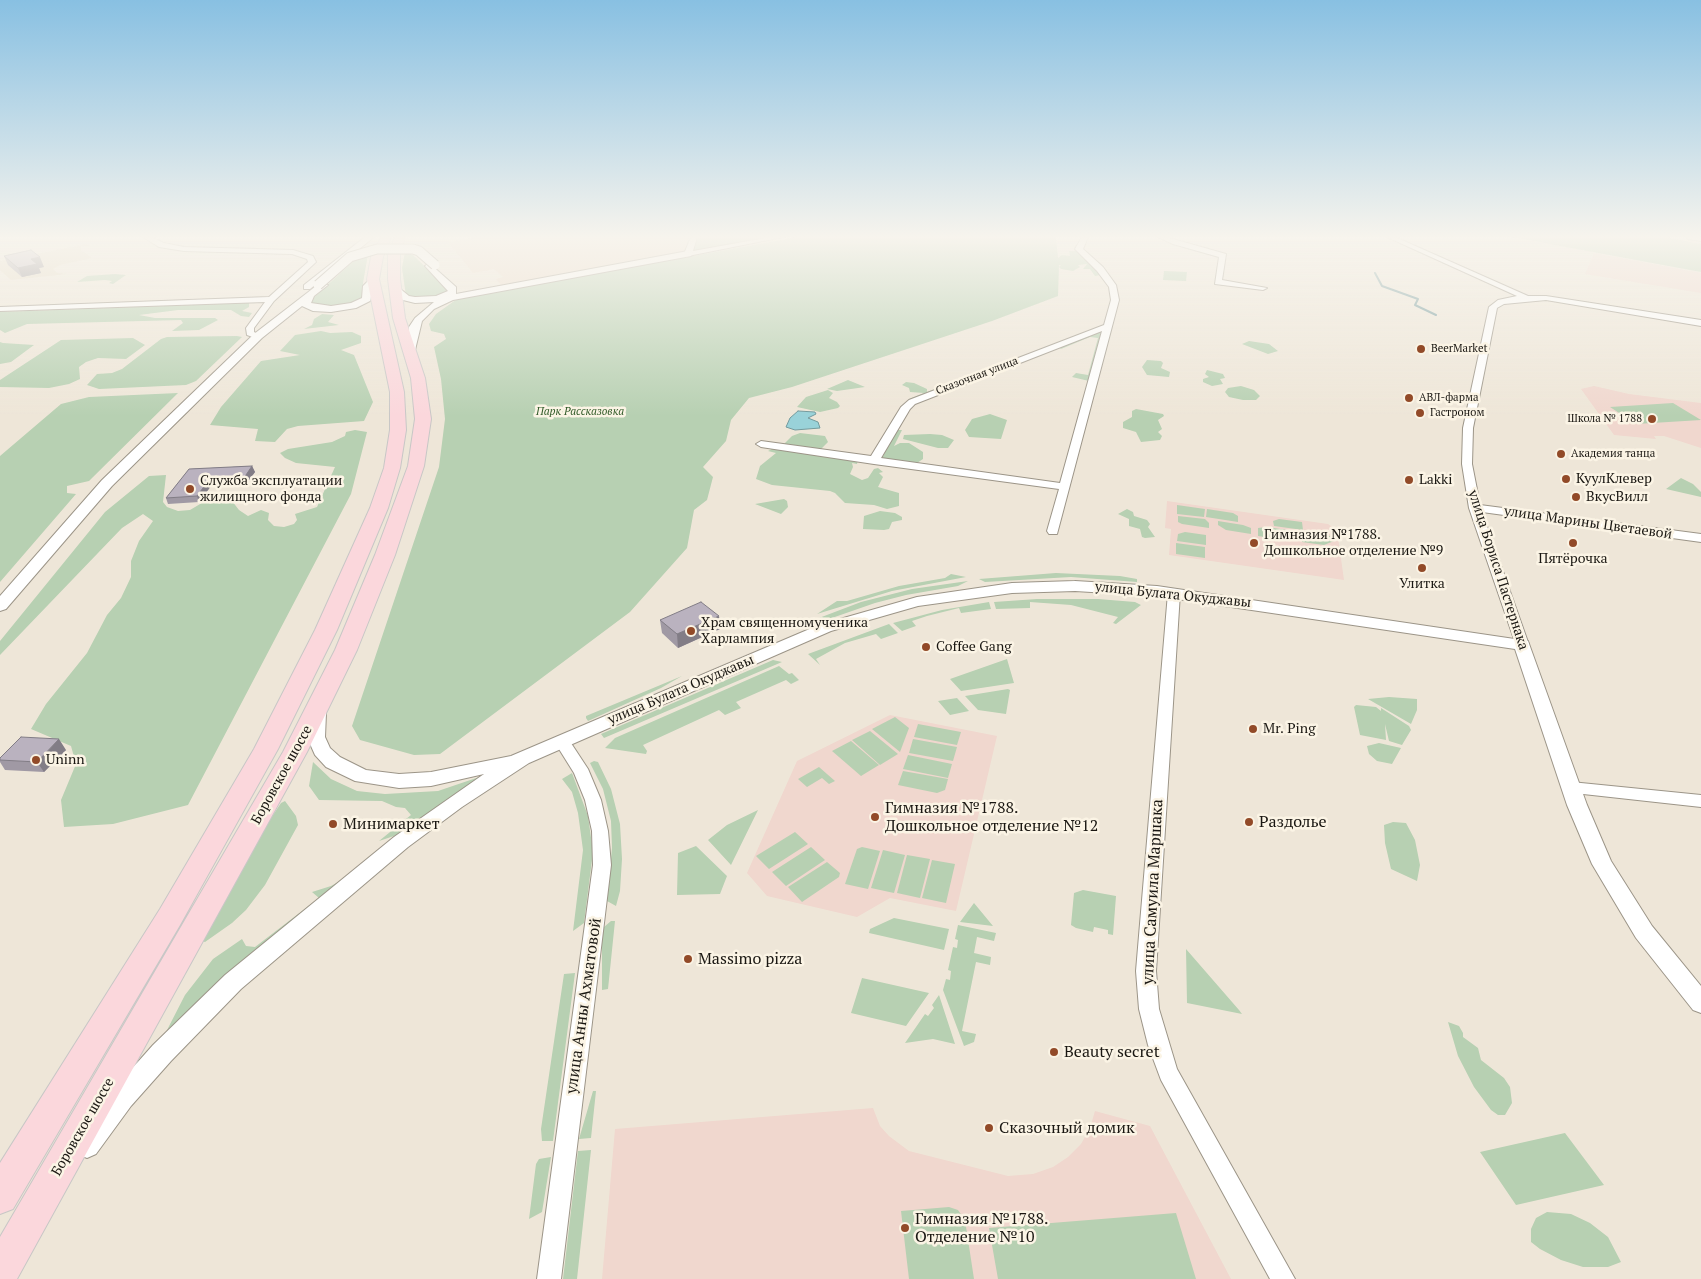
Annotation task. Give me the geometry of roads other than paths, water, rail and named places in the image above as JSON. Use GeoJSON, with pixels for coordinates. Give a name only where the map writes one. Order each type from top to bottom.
{"type":"FeatureCollection","features":[{"type":"Feature","properties":{"kind":"main road","name":"Боровское шоссе"},"geometry":{"type":"LineString","coordinates":[[0,1196],[170,917],[266,749],[326,630],[379,508],[392,468],[398,415],[397,392],[377,297]]}},
{"type":"Feature","properties":{"kind":"main road","name":"Боровское шоссе"},"geometry":{"type":"LineString","coordinates":[[0,1273],[260,816],[317,712],[366,604],[388,548],[416,466],[421,437],[423,408],[418,378],[399,318],[396,297]]}},
{"type":"Feature","properties":{"kind":"street"},"geometry":{"type":"LineString","coordinates":[[274,297],[250,328],[250,333],[262,332],[310,297]]}},
{"type":"Feature","properties":{"kind":"street"},"geometry":{"type":"LineString","coordinates":[[262,332],[270,320],[296,297]]}},
{"type":"Feature","properties":{"kind":"street"},"geometry":{"type":"LineString","coordinates":[[0,606],[107,484],[262,332],[306,297]]}},
{"type":"Feature","properties":{"kind":"street"},"geometry":{"type":"LineString","coordinates":[[310,297],[306,304],[311,308],[327,310],[349,307],[367,299],[367,297]]}},
{"type":"Feature","properties":{"kind":"street"},"geometry":{"type":"LineString","coordinates":[[404,297],[407,299],[418,300],[444,297]]}},
{"type":"Feature","properties":{"kind":"street"},"geometry":{"type":"LineString","coordinates":[[410,350],[414,339],[414,327],[418,320],[434,305],[456,297]]}},
{"type":"Feature","properties":{"kind":"street"},"geometry":{"type":"LineString","coordinates":[[1053,531],[1114,305],[1114,297]]}},
{"type":"Feature","properties":{"kind":"street","name":"улица Бориса Пастернака"},"geometry":{"type":"LineString","coordinates":[[1701,323],[1566,300],[1526,298],[1507,300],[1493,307],[1466,442],[1468,474],[1476,508],[1571,788],[1592,843],[1614,885],[1644,932],[1701,1003]]}},
{"type":"Feature","properties":{"kind":"street"},"geometry":{"type":"LineString","coordinates":[[0,309],[271,299]]}},
{"type":"Feature","properties":{"kind":"street","name":"Сказочная улица"},"geometry":{"type":"LineString","coordinates":[[874,461],[906,408],[912,402],[1108,326]]}},
{"type":"Feature","properties":{"kind":"street"},"geometry":{"type":"LineString","coordinates":[[761,444],[1065,487]]}},
{"type":"Feature","properties":{"kind":"street","name":"улица Марины Цветаевой"},"geometry":{"type":"LineString","coordinates":[[1476,508],[1701,538]]}},
{"type":"Feature","properties":{"kind":"street","name":"улица Булата Окуджавы"},"geometry":{"type":"LineString","coordinates":[[522,758],[825,628],[894,607],[964,593],[1027,587],[1108,587],[1174,593],[1522,644]]}},
{"type":"Feature","properties":{"kind":"street","name":"улица Самуила Маршака"},"geometry":{"type":"LineString","coordinates":[[1174,593],[1146,971],[1149,1009],[1158,1045],[1168,1073],[1283,1279]]}},
{"type":"Feature","properties":{"kind":"street"},"geometry":{"type":"LineString","coordinates":[[317,712],[316,737],[322,751],[341,767],[362,776],[399,781],[432,779],[522,758]]}},
{"type":"Feature","properties":{"kind":"street","name":"улица Анны Ахматовой"},"geometry":{"type":"LineString","coordinates":[[549,1279],[602,865],[600,831],[593,800],[582,773],[562,742]]}},
{"type":"Feature","properties":{"kind":"street"},"geometry":{"type":"LineString","coordinates":[[29,1222],[122,1098],[162,1053],[233,982],[401,842],[455,802],[522,758]]}},
{"type":"Feature","properties":{"kind":"street"},"geometry":{"type":"LineString","coordinates":[[1571,788],[1701,801]]}},
{"type":"Feature","properties":{"kind":"water"},"geometry":{"type":"Polygon","coordinates":[[[798,411],[815,412],[816,414],[808,418],[818,422],[820,428],[795,430],[786,427],[790,418],[798,411]]]}},
{"type":"Feature","properties":{"kind":"waterway"},"geometry":{"type":"LineString","coordinates":[[1412,297],[1418,299],[1415,305],[1436,315]]}},
{"type":"Feature","properties":{"kind":"place","name":"BeerMarket"},"geometry":{"type":"Point","coordinates":[1421,349]}},
{"type":"Feature","properties":{"kind":"place","name":"АВЛ-фарма"},"geometry":{"type":"Point","coordinates":[1409,398]}},
{"type":"Feature","properties":{"kind":"place","name":"Гастроном"},"geometry":{"type":"Point","coordinates":[1420,413]}},
{"type":"Feature","properties":{"kind":"place","name":"Школа № 1788"},"geometry":{"type":"Point","coordinates":[1652,419]}},
{"type":"Feature","properties":{"kind":"place","name":"Академия танца"},"geometry":{"type":"Point","coordinates":[1561,454]}},
{"type":"Feature","properties":{"kind":"place","name":"КуулКлевер"},"geometry":{"type":"Point","coordinates":[1566,479]}},
{"type":"Feature","properties":{"kind":"place","name":"Lakki"},"geometry":{"type":"Point","coordinates":[1409,480]}},
{"type":"Feature","properties":{"kind":"place","name":"Служба эксплуатации жилищного фонда"},"geometry":{"type":"Point","coordinates":[190,489]}},
{"type":"Feature","properties":{"kind":"place","name":"ВкусВилл"},"geometry":{"type":"Point","coordinates":[1576,497]}},
{"type":"Feature","properties":{"kind":"place","name":"Гимназия №1788. Дошкольное отделение №9"},"geometry":{"type":"Point","coordinates":[1254,543]}},
{"type":"Feature","properties":{"kind":"place","name":"Пятёрочка"},"geometry":{"type":"Point","coordinates":[1573,543]}},
{"type":"Feature","properties":{"kind":"place","name":"Улитка"},"geometry":{"type":"Point","coordinates":[1422,568]}},
{"type":"Feature","properties":{"kind":"place","name":"Храм священномученика Харлампия"},"geometry":{"type":"Point","coordinates":[691,631]}},
{"type":"Feature","properties":{"kind":"place","name":"Coffee Gang"},"geometry":{"type":"Point","coordinates":[926,647]}},
{"type":"Feature","properties":{"kind":"place","name":"Mr. Ping"},"geometry":{"type":"Point","coordinates":[1253,729]}},
{"type":"Feature","properties":{"kind":"place","name":"Uninn"},"geometry":{"type":"Point","coordinates":[36,760]}},
{"type":"Feature","properties":{"kind":"place","name":"Гимназия №1788. Дошкольное отделение №12"},"geometry":{"type":"Point","coordinates":[875,817]}},
{"type":"Feature","properties":{"kind":"place","name":"Раздолье"},"geometry":{"type":"Point","coordinates":[1249,822]}},
{"type":"Feature","properties":{"kind":"place","name":"Минимаркет"},"geometry":{"type":"Point","coordinates":[333,824]}},
{"type":"Feature","properties":{"kind":"place","name":"Massimo pizza"},"geometry":{"type":"Point","coordinates":[688,959]}},
{"type":"Feature","properties":{"kind":"place","name":"Beauty secret"},"geometry":{"type":"Point","coordinates":[1054,1052]}},
{"type":"Feature","properties":{"kind":"place","name":"Сказочный домик"},"geometry":{"type":"Point","coordinates":[989,1128]}},
{"type":"Feature","properties":{"kind":"place","name":"Гимназия №1788. Отделение №10"},"geometry":{"type":"Point","coordinates":[905,1228]}},
{"type":"Feature","properties":{"kind":"park label","name":"Парк Рассказовка"},"geometry":{"type":"Point","coordinates":[580,412]}}]}
